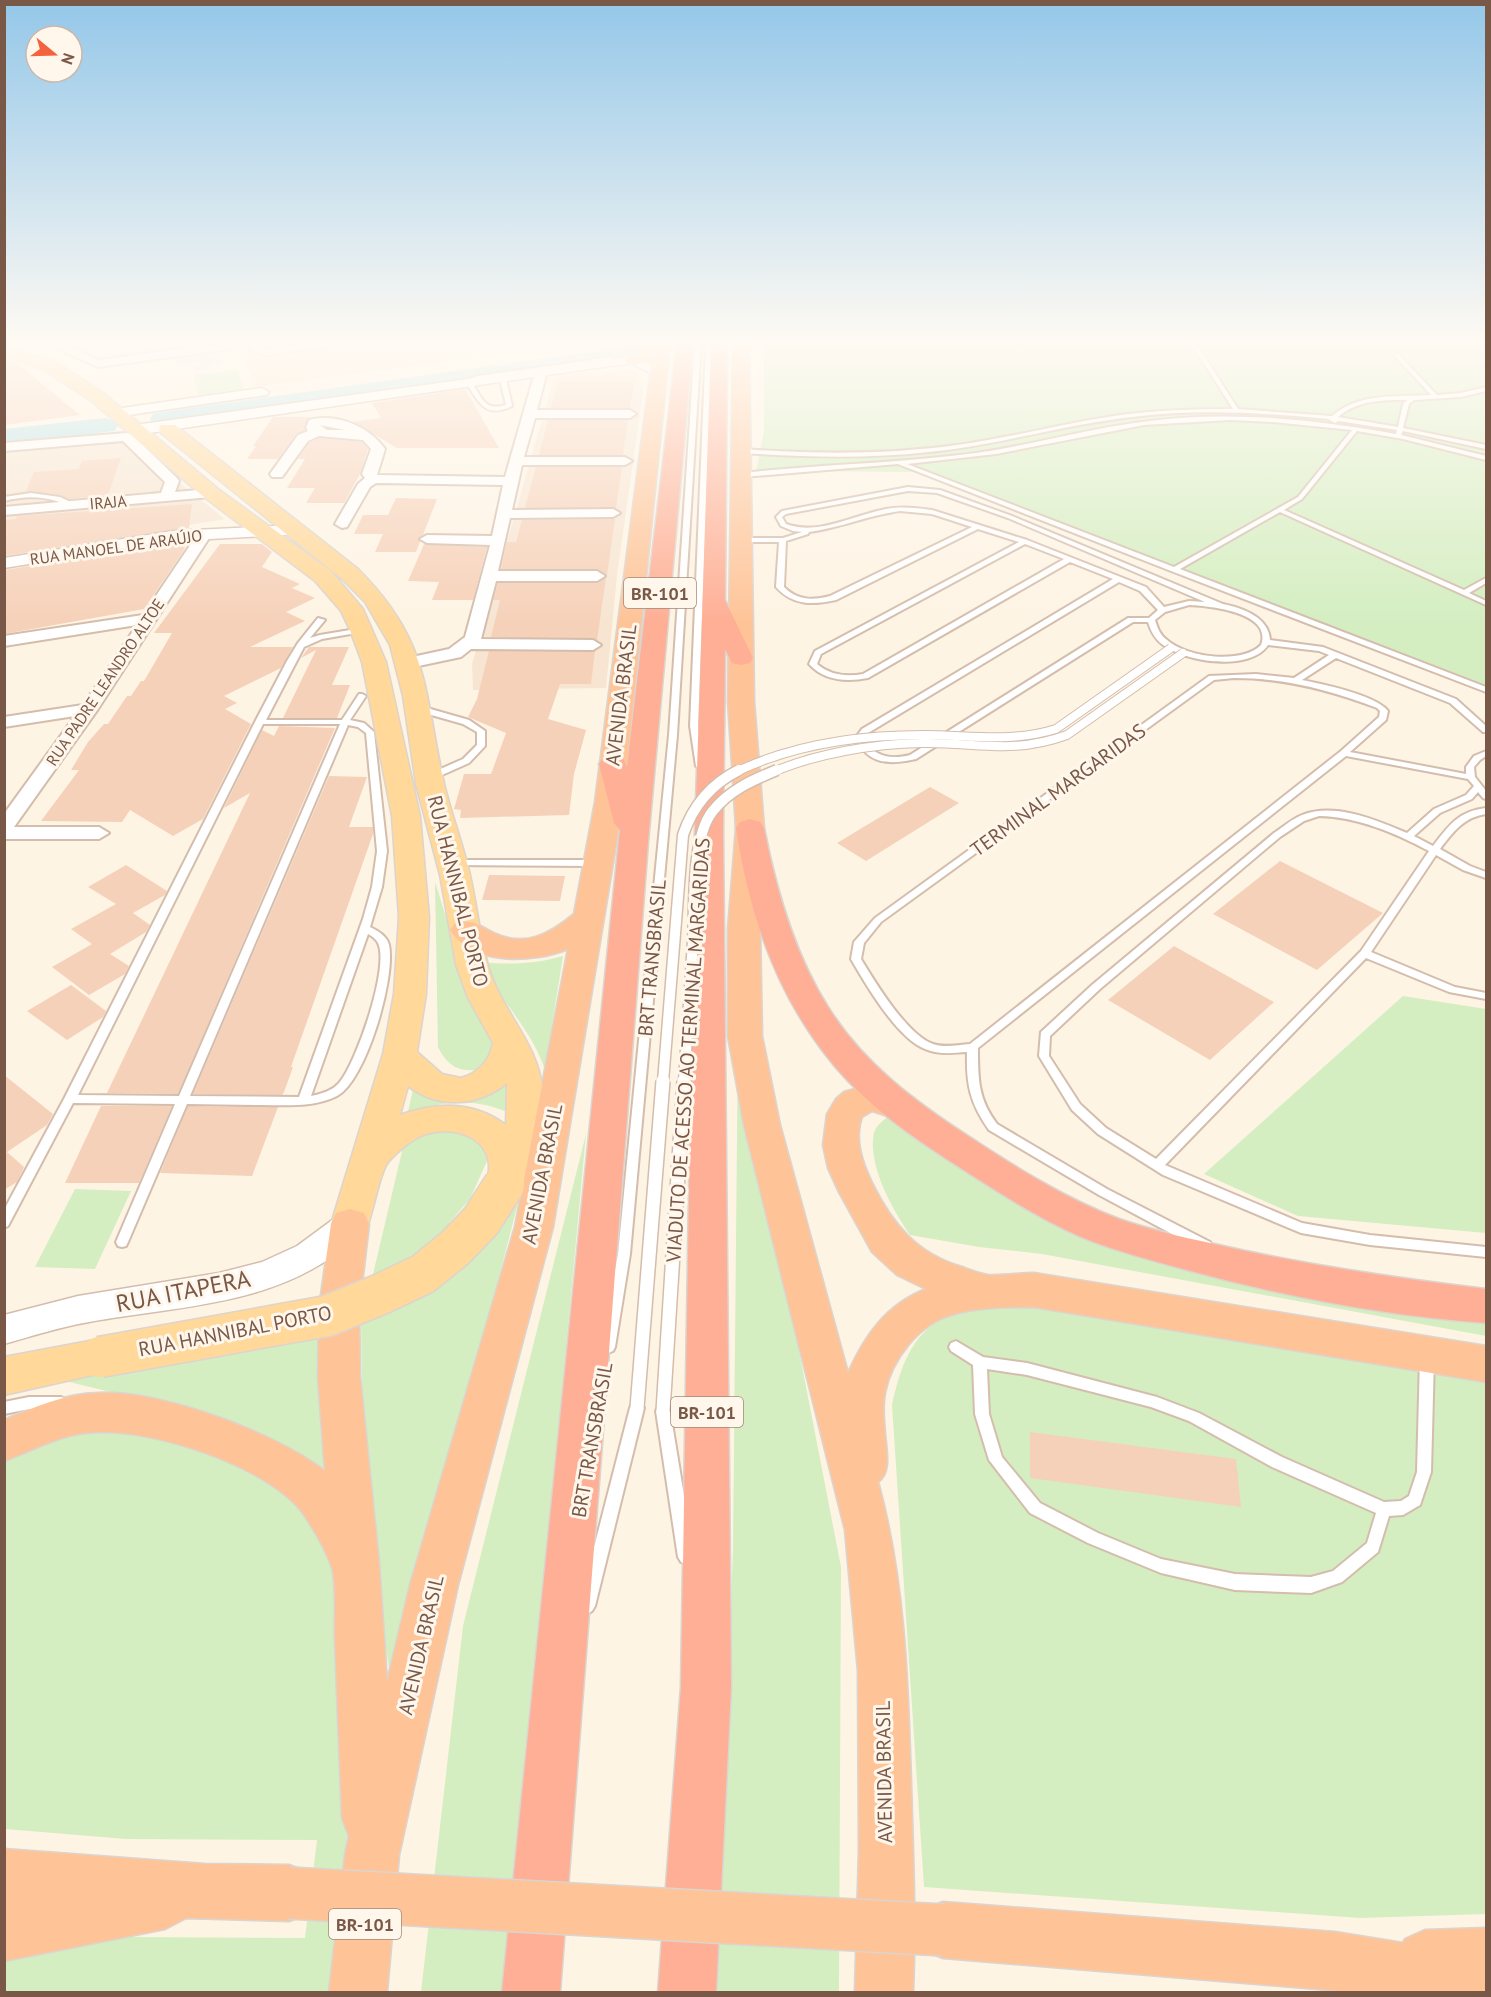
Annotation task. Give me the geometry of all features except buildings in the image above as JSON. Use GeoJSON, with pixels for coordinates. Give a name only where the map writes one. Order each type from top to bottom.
{"type":"FeatureCollection","features":[{"type":"Feature","properties":{"kind":"highway","name":"AVENIDA BRASIL"},"geometry":{"type":"LineString","coordinates":[[358,1992],[372,1855],[434,1585],[534,1227],[570,1029],[613,764],[644,436]]}},
{"type":"Feature","properties":{"kind":"highway","name":"AVENIDA BRASIL"},"geometry":{"type":"LineString","coordinates":[[531,1992],[633,842],[675,436]]}},
{"type":"Feature","properties":{"kind":"highway","name":"AVENIDA BRASIL"},"geometry":{"type":"LineString","coordinates":[[717,436],[713,597],[730,830],[744,981],[745,1036],[752,1078],[868,1530],[883,1671],[886,1850],[884,1992]]}},
{"type":"Feature","properties":{"kind":"highway","name":"AVENIDA BRASIL"},"geometry":{"type":"LineString","coordinates":[[687,1992],[706,1687],[730,830],[741,701],[742,436]]}},
{"type":"Feature","properties":{"kind":"highway"},"geometry":{"type":"LineString","coordinates":[[713,597],[741,658]]}},
{"type":"Feature","properties":{"kind":"highway"},"geometry":{"type":"LineString","coordinates":[[613,764],[633,842]]}},
{"type":"Feature","properties":{"kind":"highway"},"geometry":{"type":"LineString","coordinates":[[730,830],[807,1000],[830,1037],[856,1068],[901,1107],[968,1155],[1092,1225],[1149,1244],[1263,1273],[1336,1288],[1486,1306]]}},
{"type":"Feature","properties":{"kind":"highway"},"geometry":{"type":"LineString","coordinates":[[466,930],[496,947],[532,950],[565,938],[586,920]]}},
{"type":"Feature","properties":{"kind":"highway"},"geometry":{"type":"LineString","coordinates":[[901,1107],[876,1098],[862,1098],[849,1106],[842,1120],[843,1158],[857,1189],[890,1246],[912,1265],[939,1278],[986,1291]]}},
{"type":"Feature","properties":{"kind":"highway"},"geometry":{"type":"LineString","coordinates":[[350,1224],[339,1309],[339,1369],[354,1563],[372,1855]]}},
{"type":"Feature","properties":{"kind":"highway"},"geometry":{"type":"LineString","coordinates":[[868,1530],[862,1400],[869,1372],[890,1335],[911,1314],[948,1297],[986,1291],[1034,1290],[1486,1364]]}},
{"type":"Feature","properties":{"kind":"highway"},"geometry":{"type":"LineString","coordinates":[[4,1441],[61,1418],[100,1412],[136,1415],[172,1425],[279,1464],[311,1489],[354,1563]]}},
{"type":"Feature","properties":{"kind":"highway"},"geometry":{"type":"LineString","coordinates":[[4,1877],[205,1892],[289,1893],[943,1930],[1335,1960],[1486,1984]]}},
{"type":"Feature","properties":{"kind":"highway"},"geometry":{"type":"LineString","coordinates":[[4,1933],[205,1892]]}},
{"type":"Feature","properties":{"kind":"highway"},"geometry":{"type":"LineString","coordinates":[[1335,1960],[1486,1957]]}},
{"type":"Feature","properties":{"kind":"main road","name":"RUA HANNIBAL PORTO"},"geometry":{"type":"LineString","coordinates":[[142,436],[211,493],[335,587],[362,630],[374,662],[406,816],[414,917],[410,994],[400,1054],[350,1224]]}},
{"type":"Feature","properties":{"kind":"main road","name":"RUA HANNIBAL PORTO"},"geometry":{"type":"LineString","coordinates":[[15,1378],[99,1357],[327,1316],[423,1274],[455,1248],[481,1221],[507,1177],[525,1119],[526,1094],[522,1065],[511,1039],[481,992],[472,966],[453,863],[429,778],[409,663],[396,629],[369,591],[290,524],[178,436]]}},
{"type":"Feature","properties":{"kind":"main road"},"geometry":{"type":"LineString","coordinates":[[406,816],[417,862],[425,865],[453,863]]}},
{"type":"Feature","properties":{"kind":"main road"},"geometry":{"type":"LineString","coordinates":[[400,1054],[413,1072],[438,1087],[471,1088],[492,1079],[503,1067],[509,1054],[511,1039]]}},
{"type":"Feature","properties":{"kind":"main road"},"geometry":{"type":"LineString","coordinates":[[369,1156],[410,1126],[434,1119],[452,1118],[472,1123],[490,1132],[500,1143],[507,1177]]}},
{"type":"Feature","properties":{"kind":"street"},"geometry":{"type":"LineString","coordinates":[[4,446],[84,436]]}},
{"type":"Feature","properties":{"kind":"street"},"geometry":{"type":"LineString","coordinates":[[4,446],[104,436]]}},
{"type":"Feature","properties":{"kind":"street"},"geometry":{"type":"LineString","coordinates":[[122,436],[126,437],[172,481],[167,497]]}},
{"type":"Feature","properties":{"kind":"street"},"geometry":{"type":"LineString","coordinates":[[277,474],[303,438],[307,436]]}},
{"type":"Feature","properties":{"kind":"street"},"geometry":{"type":"LineString","coordinates":[[363,436],[372,441],[378,449],[369,474],[373,479]]}},
{"type":"Feature","properties":{"kind":"street"},"geometry":{"type":"LineString","coordinates":[[409,663],[447,656],[469,644],[473,639],[491,576],[511,481],[523,436]]}},
{"type":"Feature","properties":{"kind":"street"},"geometry":{"type":"LineString","coordinates":[[516,461],[625,460]]}},
{"type":"Feature","properties":{"kind":"street"},"geometry":{"type":"LineString","coordinates":[[342,524],[364,484],[373,479],[511,481]]}},
{"type":"Feature","properties":{"kind":"street","name":"IRAJA"},"geometry":{"type":"LineString","coordinates":[[4,511],[211,493]]}},
{"type":"Feature","properties":{"kind":"street"},"geometry":{"type":"LineString","coordinates":[[504,514],[614,513]]}},
{"type":"Feature","properties":{"kind":"street","name":"RUA MANOEL DE ARAÚJO"},"geometry":{"type":"LineString","coordinates":[[4,563],[152,539],[227,534],[290,524]]}},
{"type":"Feature","properties":{"kind":"street","name":"RUA PADRE LEANDRO ALTOE"},"geometry":{"type":"LineString","coordinates":[[6,825],[89,709],[204,535]]}},
{"type":"Feature","properties":{"kind":"street"},"geometry":{"type":"LineString","coordinates":[[427,539],[498,541]]}},
{"type":"Feature","properties":{"kind":"street"},"geometry":{"type":"LineString","coordinates":[[491,576],[597,576]]}},
{"type":"Feature","properties":{"kind":"street"},"geometry":{"type":"LineString","coordinates":[[4,641],[114,622],[149,619]]}},
{"type":"Feature","properties":{"kind":"street"},"geometry":{"type":"LineString","coordinates":[[469,644],[593,645]]}},
{"type":"Feature","properties":{"kind":"street"},"geometry":{"type":"LineString","coordinates":[[4,722],[89,709]]}},
{"type":"Feature","properties":{"kind":"street"},"geometry":{"type":"LineString","coordinates":[[6,825],[99,833]]}},
{"type":"Feature","properties":{"kind":"street","name":"RUA ITAPERA"},"geometry":{"type":"LineString","coordinates":[[4,1330],[88,1308],[224,1287],[259,1278],[295,1263],[323,1246],[350,1224]]}},
{"type":"Feature","properties":{"kind":"lane","name":"BRT TRANSBRASIL"},"geometry":{"type":"LineString","coordinates":[[606,1359],[624,1254],[671,759],[692,436]]}},
{"type":"Feature","properties":{"kind":"lane"},"geometry":{"type":"LineString","coordinates":[[705,436],[694,726],[730,830]]}},
{"type":"Feature","properties":{"kind":"lane"},"geometry":{"type":"LineString","coordinates":[[742,452],[818,456],[926,450],[1006,436]]}},
{"type":"Feature","properties":{"kind":"lane"},"geometry":{"type":"LineString","coordinates":[[743,475],[830,465],[986,454],[1069,436]]}},
{"type":"Feature","properties":{"kind":"lane"},"geometry":{"type":"LineString","coordinates":[[1173,570],[1300,498],[1350,436]]}},
{"type":"Feature","properties":{"kind":"lane"},"geometry":{"type":"LineString","coordinates":[[1393,436],[1486,458]]}},
{"type":"Feature","properties":{"kind":"lane"},"geometry":{"type":"LineString","coordinates":[[1440,436],[1486,447]]}},
{"type":"Feature","properties":{"kind":"lane"},"geometry":{"type":"LineString","coordinates":[[897,462],[1486,690]]}},
{"type":"Feature","properties":{"kind":"lane"},"geometry":{"type":"LineString","coordinates":[[817,530],[790,529],[779,517],[784,512],[908,489],[938,490],[1010,517],[1221,606],[1238,611],[1261,625],[1266,634],[1266,642],[1261,649],[1236,658],[1218,659],[1183,653],[1158,639],[1152,630],[1151,620]]}},
{"type":"Feature","properties":{"kind":"lane"},"geometry":{"type":"LineString","coordinates":[[4,499],[53,495],[74,505]]}},
{"type":"Feature","properties":{"kind":"lane"},"geometry":{"type":"LineString","coordinates":[[742,540],[783,540],[867,514],[900,509],[931,510],[1025,542],[1143,589],[1162,610]]}},
{"type":"Feature","properties":{"kind":"lane"},"geometry":{"type":"LineString","coordinates":[[1280,510],[1486,603]]}},
{"type":"Feature","properties":{"kind":"lane"},"geometry":{"type":"LineString","coordinates":[[783,540],[780,587],[788,597],[813,602],[833,598],[977,526]]}},
{"type":"Feature","properties":{"kind":"lane"},"geometry":{"type":"LineString","coordinates":[[1025,542],[818,653],[813,664],[823,673],[832,676],[855,678],[865,676],[1070,559]]}},
{"type":"Feature","properties":{"kind":"lane"},"geometry":{"type":"LineString","coordinates":[[1118,579],[865,730],[860,737],[862,745],[872,755],[889,761],[913,757],[1131,620],[1151,620],[1162,610],[1189,603],[1221,606]]}},
{"type":"Feature","properties":{"kind":"lane"},"geometry":{"type":"LineString","coordinates":[[1464,593],[1486,580]]}},
{"type":"Feature","properties":{"kind":"lane"},"geometry":{"type":"LineString","coordinates":[[4,1222],[70,1099],[259,722],[301,645],[321,620]]}},
{"type":"Feature","properties":{"kind":"lane"},"geometry":{"type":"LineString","coordinates":[[301,645],[320,637],[362,630]]}},
{"type":"Feature","properties":{"kind":"lane"},"geometry":{"type":"LineString","coordinates":[[1266,642],[1320,649],[1453,701],[1486,730]]}},
{"type":"Feature","properties":{"kind":"lane","name":"VIADUTO DE ACESSO AO TERMINAL MARGARIDAS"},"geometry":{"type":"LineString","coordinates":[[583,1623],[637,1408],[683,835],[698,804],[723,779],[743,768],[768,758],[832,743],[895,736],[928,735],[1001,741],[1040,735],[1056,729],[1172,648]]}},
{"type":"Feature","properties":{"kind":"lane","name":"VIADUTO DE ACESSO AO TERMINAL MARGARIDAS"},"geometry":{"type":"LineString","coordinates":[[688,1572],[663,1411],[697,873],[701,835],[713,809],[738,789],[777,770],[877,746],[926,743],[1002,749],[1050,742],[1067,735],[1183,653]]}},
{"type":"Feature","properties":{"kind":"lane"},"geometry":{"type":"LineString","coordinates":[[1297,679],[1335,655]]}},
{"type":"Feature","properties":{"kind":"lane","name":"TERMINAL MARGARIDAS"},"geometry":{"type":"LineString","coordinates":[[1227,676],[1297,679],[1341,690],[1380,706],[1384,711],[1383,718],[1344,753],[973,1047],[953,1050],[927,1046],[914,1037],[884,1001],[856,959],[859,942],[878,920],[1212,678],[1227,676]]}},
{"type":"Feature","properties":{"kind":"lane"},"geometry":{"type":"LineString","coordinates":[[122,1242],[345,722],[362,696]]}},
{"type":"Feature","properties":{"kind":"lane"},"geometry":{"type":"LineString","coordinates":[[417,708],[466,722],[481,731],[481,746],[466,761],[429,778]]}},
{"type":"Feature","properties":{"kind":"lane"},"geometry":{"type":"LineString","coordinates":[[259,722],[345,722],[362,724],[370,732],[380,840],[377,887],[365,929],[303,1101]]}},
{"type":"Feature","properties":{"kind":"lane"},"geometry":{"type":"LineString","coordinates":[[1344,753],[1471,777]]}},
{"type":"Feature","properties":{"kind":"lane"},"geometry":{"type":"LineString","coordinates":[[1486,753],[1477,758],[1470,767],[1471,777],[1486,796]]}},
{"type":"Feature","properties":{"kind":"lane"},"geometry":{"type":"LineString","coordinates":[[1407,838],[1437,811],[1469,797],[1478,788]]}},
{"type":"Feature","properties":{"kind":"lane"},"geometry":{"type":"LineString","coordinates":[[1158,1164],[1365,953],[1435,850],[1457,823],[1470,813],[1486,811]]}},
{"type":"Feature","properties":{"kind":"lane"},"geometry":{"type":"LineString","coordinates":[[1486,875],[1460,866],[1435,850],[1353,817],[1329,813],[1306,816],[1277,835],[1138,951],[1045,1035],[1044,1056],[1076,1107],[1102,1131],[1158,1164],[1167,1172],[1301,1228],[1370,1240],[1486,1252]]}},
{"type":"Feature","properties":{"kind":"lane"},"geometry":{"type":"LineString","coordinates":[[453,863],[597,863]]}},
{"type":"Feature","properties":{"kind":"lane"},"geometry":{"type":"LineString","coordinates":[[70,1099],[303,1101],[326,1097],[340,1089],[357,1067],[373,1019],[385,950],[381,939],[365,929]]}},
{"type":"Feature","properties":{"kind":"lane"},"geometry":{"type":"LineString","coordinates":[[1365,953],[1454,990],[1486,996]]}},
{"type":"Feature","properties":{"kind":"lane"},"geometry":{"type":"LineString","coordinates":[[973,1047],[974,1092],[981,1112],[993,1126],[1103,1192],[1222,1256],[1263,1273]]}},
{"type":"Feature","properties":{"kind":"lane"},"geometry":{"type":"LineString","coordinates":[[956,1347],[980,1362],[1027,1369],[1152,1401],[1194,1417],[1277,1462],[1384,1509],[1403,1508],[1415,1500],[1420,1490],[1424,1472],[1427,1355]]}},
{"type":"Feature","properties":{"kind":"lane"},"geometry":{"type":"LineString","coordinates":[[980,1362],[982,1414],[996,1460],[1035,1508],[1093,1538],[1161,1566],[1235,1582],[1311,1585],[1337,1577],[1373,1546],[1384,1509]]}},
{"type":"Feature","properties":{"kind":"lane"},"geometry":{"type":"LineString","coordinates":[[4,1408],[29,1403],[60,1403],[100,1412]]}},
{"type":"Feature","properties":{"kind":"lane","name":"BRT TRANSBRASIL"},"geometry":{"type":"LineString","coordinates":[[569,1569],[592,1441]]}},
{"type":"Feature","properties":{"kind":"lane"},"geometry":{"type":"LineString","coordinates":[[692,1595],[706,1687]]}},
{"type":"Feature","properties":{"kind":"lane"},"geometry":{"type":"LineString","coordinates":[[554,1736],[577,1646]]}},
{"type":"Feature","properties":{"kind":"shaded area"},"geometry":{"type":"Polygon","coordinates":[[[121,436],[225,519],[5,555],[5,449],[121,436]]]}},
{"type":"Feature","properties":{"kind":"shaded area"},"geometry":{"type":"Polygon","coordinates":[[[537,436],[637,436],[617,575],[606,688],[473,690],[472,664],[537,436]]]}},
{"type":"Feature","properties":{"kind":"green space"},"geometry":{"type":"Polygon","coordinates":[[[763,436],[1486,436],[1486,693],[916,472],[798,471],[755,477],[763,436]]]}},
{"type":"Feature","properties":{"kind":"green space"},"geometry":{"type":"Polygon","coordinates":[[[435,882],[466,981],[500,1049],[488,1069],[458,1068],[447,1061],[438,1047],[435,882]]]}},
{"type":"Feature","properties":{"kind":"green space"},"geometry":{"type":"Polygon","coordinates":[[[563,956],[545,1070],[532,1041],[497,990],[482,962],[523,963],[563,956]]]}},
{"type":"Feature","properties":{"kind":"green space"},"geometry":{"type":"Polygon","coordinates":[[[1403,996],[1486,1009],[1486,1233],[1298,1216],[1204,1174],[1403,996]]]}},
{"type":"Feature","properties":{"kind":"green space"},"geometry":{"type":"Polygon","coordinates":[[[738,1036],[841,1567],[839,1992],[717,1992],[733,1549],[738,1036]]]}},
{"type":"Feature","properties":{"kind":"green space"},"geometry":{"type":"Polygon","coordinates":[[[517,1074],[513,1115],[487,1105],[474,1103],[448,1103],[408,1112],[415,1080],[437,1095],[517,1074]]]}},
{"type":"Feature","properties":{"kind":"green space"},"geometry":{"type":"Polygon","coordinates":[[[890,1115],[965,1167],[1285,1287],[1486,1320],[1486,1336],[1042,1254],[979,1247],[910,1235],[889,1200],[874,1159],[875,1130],[890,1115]]]}},
{"type":"Feature","properties":{"kind":"green space"},"geometry":{"type":"Polygon","coordinates":[[[451,1131],[473,1136],[491,1152],[470,1199],[449,1223],[475,1257],[518,1203],[393,1691],[374,1578],[363,1452],[361,1325],[404,1143],[419,1134],[451,1131]]]}},
{"type":"Feature","properties":{"kind":"green space"},"geometry":{"type":"Polygon","coordinates":[[[586,1134],[506,1992],[421,1992],[463,1626],[586,1134]]]}},
{"type":"Feature","properties":{"kind":"green space"},"geometry":{"type":"Polygon","coordinates":[[[75,1189],[131,1191],[95,1269],[35,1267],[75,1189]]]}},
{"type":"Feature","properties":{"kind":"green space"},"geometry":{"type":"Polygon","coordinates":[[[1016,1299],[1486,1381],[1486,1914],[1360,1918],[924,1887],[892,1405],[908,1355],[932,1325],[959,1311],[1016,1299]]]}},
{"type":"Feature","properties":{"kind":"green space"},"geometry":{"type":"Polygon","coordinates":[[[320,1336],[334,1479],[189,1411],[57,1379],[320,1336]]]}},
{"type":"Feature","properties":{"kind":"green space"},"geometry":{"type":"Polygon","coordinates":[[[119,1421],[267,1464],[333,1520],[362,1677],[335,1992],[5,1992],[5,1956],[120,1937],[305,1938],[317,1840],[126,1839],[5,1829],[5,1454],[119,1421]]]}},
{"type":"Feature","properties":{"kind":"waterway"},"geometry":{"type":"LineString","coordinates":[[4,437],[11,436]]}}]}
